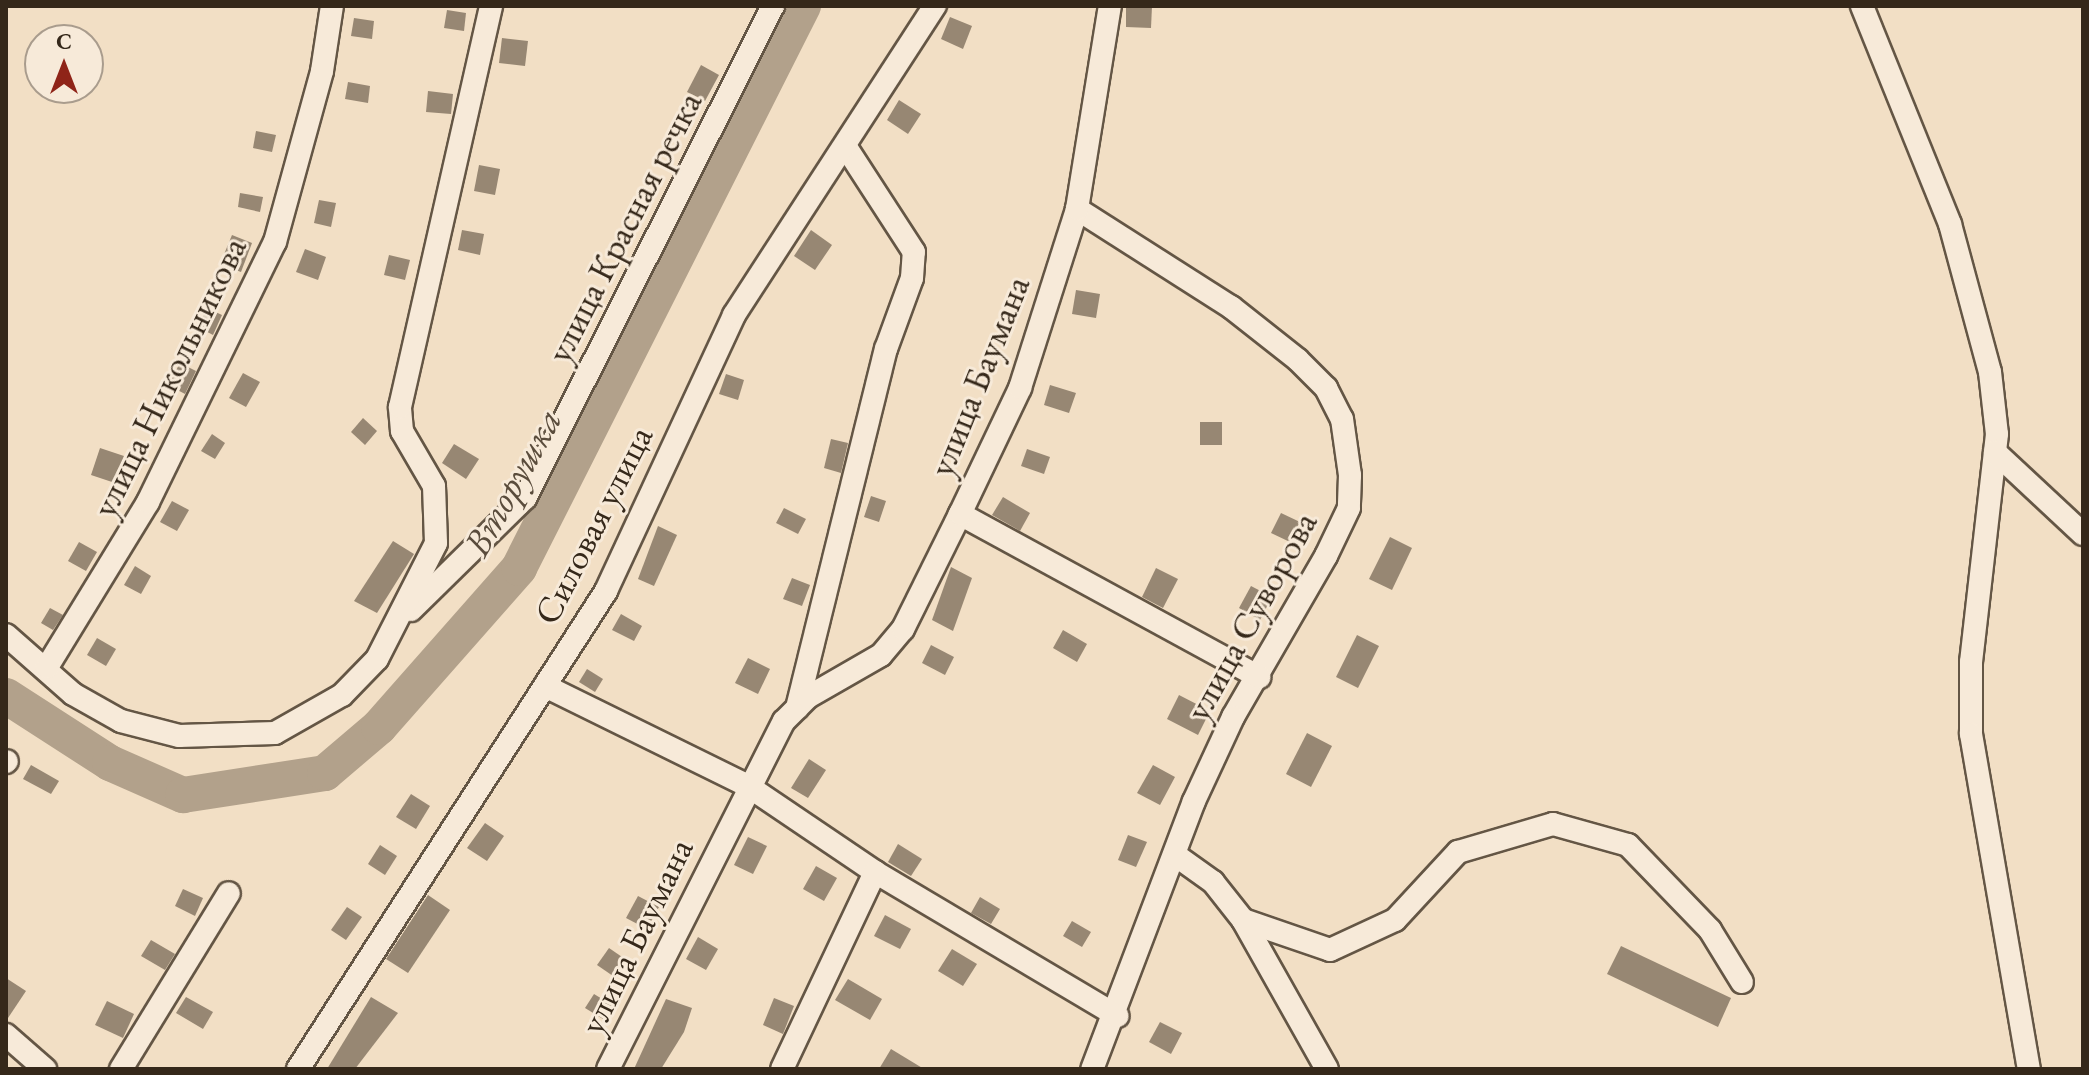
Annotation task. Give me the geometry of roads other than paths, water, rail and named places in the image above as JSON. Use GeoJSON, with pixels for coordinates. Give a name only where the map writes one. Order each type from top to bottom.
{"type":"FeatureCollection","features":[{"type":"Feature","properties":{"kind":"street","name":"улица Никольникова"},"geometry":{"type":"LineString","coordinates":[[47,667],[148,502],[275,242],[322,71],[332,6]]}},
{"type":"Feature","properties":{"kind":"street"},"geometry":{"type":"LineString","coordinates":[[6,635],[47,667],[73,694],[121,721],[179,736],[275,733],[342,695],[404,617],[436,543],[438,514],[434,486],[402,431],[404,377],[491,6]]}},
{"type":"Feature","properties":{"kind":"street","name":"улица Красная речка"},"geometry":{"type":"LineString","coordinates":[[404,617],[525,498],[773,6]]}},
{"type":"Feature","properties":{"kind":"street","name":"Силовая улица"},"geometry":{"type":"LineString","coordinates":[[298,1069],[606,591],[734,315],[817,181],[847,149],[935,6]]}},
{"type":"Feature","properties":{"kind":"street","name":"улица Баумана"},"geometry":{"type":"LineString","coordinates":[[797,708],[881,655],[903,629],[1020,388],[1077,209],[1110,6]]}},
{"type":"Feature","properties":{"kind":"street"},"geometry":{"type":"LineString","coordinates":[[1862,6],[1977,300],[1995,452],[1971,662],[1971,734],[2029,1069]]}},
{"type":"Feature","properties":{"kind":"street","name":"улица Баумана"},"geometry":{"type":"LineString","coordinates":[[608,1069],[748,786],[797,708],[886,349],[912,278],[914,252],[847,149]]}},
{"type":"Feature","properties":{"kind":"street","name":"улица Суворова"},"geometry":{"type":"LineString","coordinates":[[1077,209],[1231,307],[1326,388],[1342,419],[1349,508],[1194,801],[1178,857],[1118,1016],[1092,1069]]}},
{"type":"Feature","properties":{"kind":"street"},"geometry":{"type":"LineString","coordinates":[[1995,452],[2083,534]]}},
{"type":"Feature","properties":{"kind":"street"},"geometry":{"type":"LineString","coordinates":[[960,514],[1259,677]]}},
{"type":"Feature","properties":{"kind":"street"},"geometry":{"type":"LineString","coordinates":[[545,686],[748,786],[875,872],[1118,1016]]}},
{"type":"Feature","properties":{"kind":"street"},"geometry":{"type":"LineString","coordinates":[[1243,920],[1330,950],[1395,920],[1458,852],[1553,824],[1628,845],[1710,930],[1742,982]]}},
{"type":"Feature","properties":{"kind":"street"},"geometry":{"type":"LineString","coordinates":[[1178,857],[1213,882],[1243,920],[1327,1069]]}},
{"type":"Feature","properties":{"kind":"street"},"geometry":{"type":"LineString","coordinates":[[782,1069],[875,872]]}},
{"type":"Feature","properties":{"kind":"street"},"geometry":{"type":"LineString","coordinates":[[121,1069],[229,893]]}},
{"type":"Feature","properties":{"kind":"street"},"geometry":{"type":"LineString","coordinates":[[6,1035],[45,1069]]}},
{"type":"Feature","properties":{"kind":"waterway","name":"Вторушка"},"geometry":{"type":"LineString","coordinates":[[6,696],[110,763],[183,795],[325,773],[379,727],[519,568],[803,6]]}}]}
